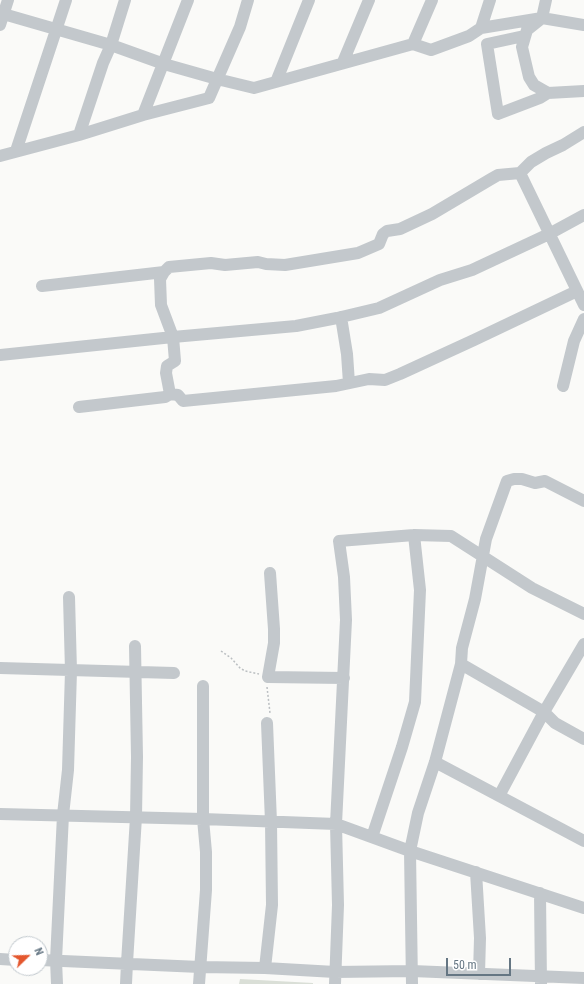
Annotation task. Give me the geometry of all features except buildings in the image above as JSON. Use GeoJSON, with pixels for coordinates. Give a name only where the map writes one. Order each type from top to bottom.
{"type":"FeatureCollection","features":[{"type":"Feature","properties":{"kind":"street"},"geometry":{"type":"LineString","coordinates":[[8,0],[1,17],[57,30],[164,64],[254,88],[343,62],[413,44],[431,50],[469,36],[481,28],[542,18],[584,25]]}},
{"type":"Feature","properties":{"kind":"street"},"geometry":{"type":"LineString","coordinates":[[16,152],[66,0]]}},
{"type":"Feature","properties":{"kind":"street"},"geometry":{"type":"LineString","coordinates":[[79,134],[103,63],[111,46],[125,0]]}},
{"type":"Feature","properties":{"kind":"street"},"geometry":{"type":"LineString","coordinates":[[143,115],[188,0]]}},
{"type":"Feature","properties":{"kind":"street"},"geometry":{"type":"LineString","coordinates":[[0,156],[143,115],[209,98],[240,27],[248,0]]}},
{"type":"Feature","properties":{"kind":"street"},"geometry":{"type":"LineString","coordinates":[[276,82],[309,0]]}},
{"type":"Feature","properties":{"kind":"street"},"geometry":{"type":"LineString","coordinates":[[343,62],[369,0]]}},
{"type":"Feature","properties":{"kind":"street"},"geometry":{"type":"LineString","coordinates":[[413,44],[432,0]]}},
{"type":"Feature","properties":{"kind":"street"},"geometry":{"type":"LineString","coordinates":[[481,28],[490,0]]}},
{"type":"Feature","properties":{"kind":"street"},"geometry":{"type":"LineString","coordinates":[[546,0],[542,18],[527,30],[522,46],[529,77],[534,85],[548,93]]}},
{"type":"Feature","properties":{"kind":"street"},"geometry":{"type":"LineString","coordinates":[[524,36],[487,44],[498,114],[540,98],[548,93],[584,91]]}},
{"type":"Feature","properties":{"kind":"street"},"geometry":{"type":"LineString","coordinates":[[170,394],[166,373],[167,366],[175,361],[173,337],[162,305],[160,279],[169,266],[211,263],[225,265],[258,262],[285,265],[305,260],[358,253],[379,244],[383,234],[387,231],[400,229],[432,214],[498,175],[520,173],[531,162],[584,132]]}},
{"type":"Feature","properties":{"kind":"street"},"geometry":{"type":"LineString","coordinates":[[520,173],[584,305]]}},
{"type":"Feature","properties":{"kind":"street"},"geometry":{"type":"LineString","coordinates":[[0,355],[296,326],[379,308],[440,280],[494,261],[584,215]]}},
{"type":"Feature","properties":{"kind":"street"},"geometry":{"type":"LineString","coordinates":[[42,286],[164,272]]}},
{"type":"Feature","properties":{"kind":"street"},"geometry":{"type":"LineString","coordinates":[[78,407],[165,397],[170,394],[178,395],[183,401],[336,386],[369,379],[385,380],[577,291]]}},
{"type":"Feature","properties":{"kind":"street"},"geometry":{"type":"LineString","coordinates":[[341,317],[347,354],[349,384]]}},
{"type":"Feature","properties":{"kind":"street"},"geometry":{"type":"LineString","coordinates":[[564,386],[574,341],[583,323]]}},
{"type":"Feature","properties":{"kind":"street"},"geometry":{"type":"LineString","coordinates":[[412,984],[410,851],[418,813],[435,762],[461,664],[462,648],[475,599],[486,538],[507,481],[522,479],[535,483],[545,481],[584,501]]}},
{"type":"Feature","properties":{"kind":"street"},"geometry":{"type":"LineString","coordinates":[[372,837],[402,747],[415,702],[420,590],[414,535]]}},
{"type":"Feature","properties":{"kind":"street"},"geometry":{"type":"LineString","coordinates":[[335,978],[338,905],[336,824],[346,620],[344,577],[339,541],[414,535],[451,536],[532,588],[584,614]]}},
{"type":"Feature","properties":{"kind":"street"},"geometry":{"type":"LineString","coordinates":[[270,573],[274,643],[268,677],[344,678]]}},
{"type":"Feature","properties":{"kind":"street"},"geometry":{"type":"LineString","coordinates":[[56,984],[63,815],[68,770],[71,671],[69,597]]}},
{"type":"Feature","properties":{"kind":"street"},"geometry":{"type":"LineString","coordinates":[[499,796],[544,712],[584,644]]}},
{"type":"Feature","properties":{"kind":"street"},"geometry":{"type":"LineString","coordinates":[[126,984],[136,817],[137,757],[135,646]]}},
{"type":"Feature","properties":{"kind":"street"},"geometry":{"type":"LineString","coordinates":[[461,664],[544,712],[556,723],[584,739]]}},
{"type":"Feature","properties":{"kind":"street"},"geometry":{"type":"LineString","coordinates":[[0,668],[174,673]]}},
{"type":"Feature","properties":{"kind":"street"},"geometry":{"type":"LineString","coordinates":[[199,984],[206,890],[206,852],[203,819],[203,686]]}},
{"type":"Feature","properties":{"kind":"street"},"geometry":{"type":"LineString","coordinates":[[264,968],[272,905],[271,822],[267,723]]}},
{"type":"Feature","properties":{"kind":"street"},"geometry":{"type":"LineString","coordinates":[[435,762],[584,841]]}},
{"type":"Feature","properties":{"kind":"street"},"geometry":{"type":"LineString","coordinates":[[0,814],[336,824],[410,851],[584,908]]}},
{"type":"Feature","properties":{"kind":"street"},"geometry":{"type":"LineString","coordinates":[[476,872],[480,938],[479,974]]}},
{"type":"Feature","properties":{"kind":"street"},"geometry":{"type":"LineString","coordinates":[[540,893],[541,980]]}},
{"type":"Feature","properties":{"kind":"street"},"geometry":{"type":"LineString","coordinates":[[48,960],[200,967],[264,968],[335,978],[412,971],[479,974],[541,980],[584,978]]}},
{"type":"Feature","properties":{"kind":"path"},"geometry":{"type":"LineString","coordinates":[[221,651],[245,671],[268,677],[270,708],[267,723]]}},
{"type":"Feature","properties":{"kind":"shaded area"},"geometry":{"type":"Polygon","coordinates":[[[240,979],[313,983],[313,984],[239,984],[240,979]]]}}]}
